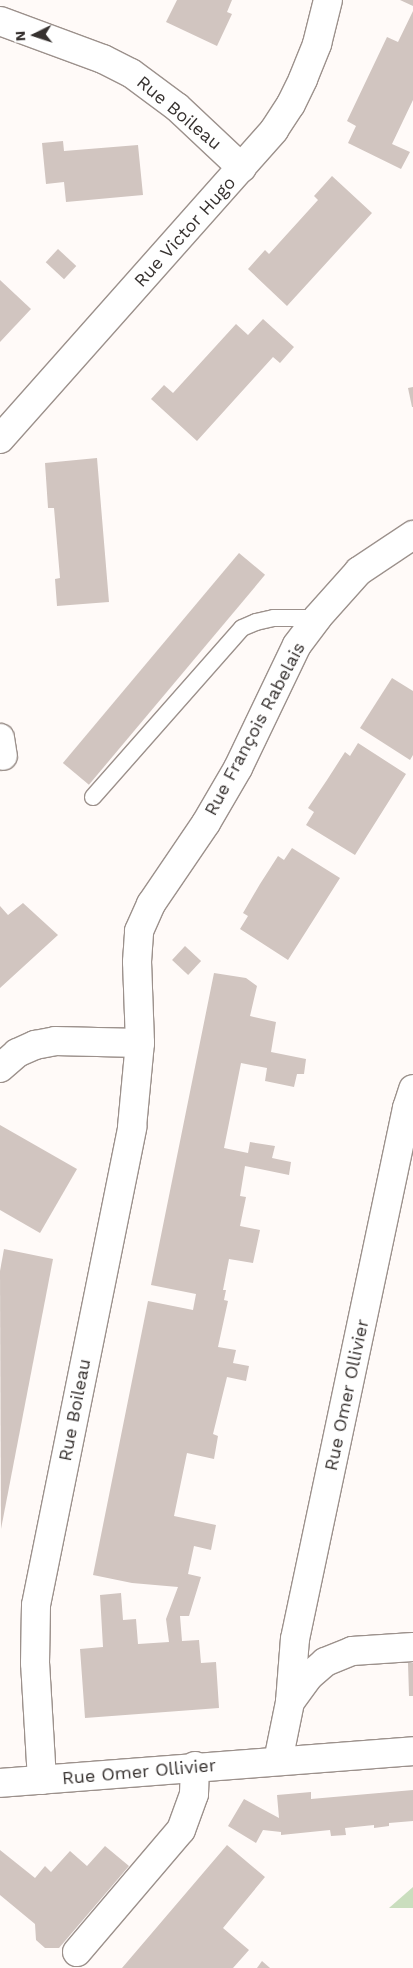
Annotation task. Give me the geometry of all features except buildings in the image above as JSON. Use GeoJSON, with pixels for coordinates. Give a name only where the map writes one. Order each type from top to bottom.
{"type":"FeatureCollection","features":[{"type":"Feature","properties":{"kind":"street","name":"Rue Victor Hugo"},"geometry":{"type":"LineString","coordinates":[[0,439],[274,130],[291,104],[317,44],[328,0]]}},
{"type":"Feature","properties":{"kind":"street","name":"Rue Boileau"},"geometry":{"type":"LineString","coordinates":[[0,21],[103,59],[131,73],[177,107],[242,168]]}},
{"type":"Feature","properties":{"kind":"street","name":"Rue François Rabelais"},"geometry":{"type":"LineString","coordinates":[[140,1043],[137,962],[140,931],[144,916],[206,823],[252,741],[297,645],[317,618],[359,572],[413,535]]}},
{"type":"Feature","properties":{"kind":"street"},"geometry":{"type":"LineString","coordinates":[[0,1068],[17,1053],[42,1043],[55,1041],[140,1043]]}},
{"type":"Feature","properties":{"kind":"street","name":"Rue Boileau"},"geometry":{"type":"LineString","coordinates":[[42,1780],[34,1663],[36,1605],[132,1126],[140,1043]]}},
{"type":"Feature","properties":{"kind":"street","name":"Rue Omer Ollivier"},"geometry":{"type":"LineString","coordinates":[[278,1761],[290,1702],[295,1639],[403,1128],[413,1089]]}},
{"type":"Feature","properties":{"kind":"street","name":"Rue Omer Ollivier"},"geometry":{"type":"LineString","coordinates":[[290,1702],[308,1677],[325,1662],[352,1651],[413,1647]]}},
{"type":"Feature","properties":{"kind":"street","name":"Rue Omer Ollivier"},"geometry":{"type":"LineString","coordinates":[[0,1783],[195,1766],[413,1751]]}},
{"type":"Feature","properties":{"kind":"street"},"geometry":{"type":"LineString","coordinates":[[77,1952],[181,1830],[194,1794],[195,1766]]}},
{"type":"Feature","properties":{"kind":"lane"},"geometry":{"type":"LineString","coordinates":[[93,797],[242,628],[256,622],[274,618],[317,618]]}},
{"type":"Feature","properties":{"kind":"green space"},"geometry":{"type":"Polygon","coordinates":[[[413,1887],[413,1908],[389,1908],[413,1887]]]}}]}
